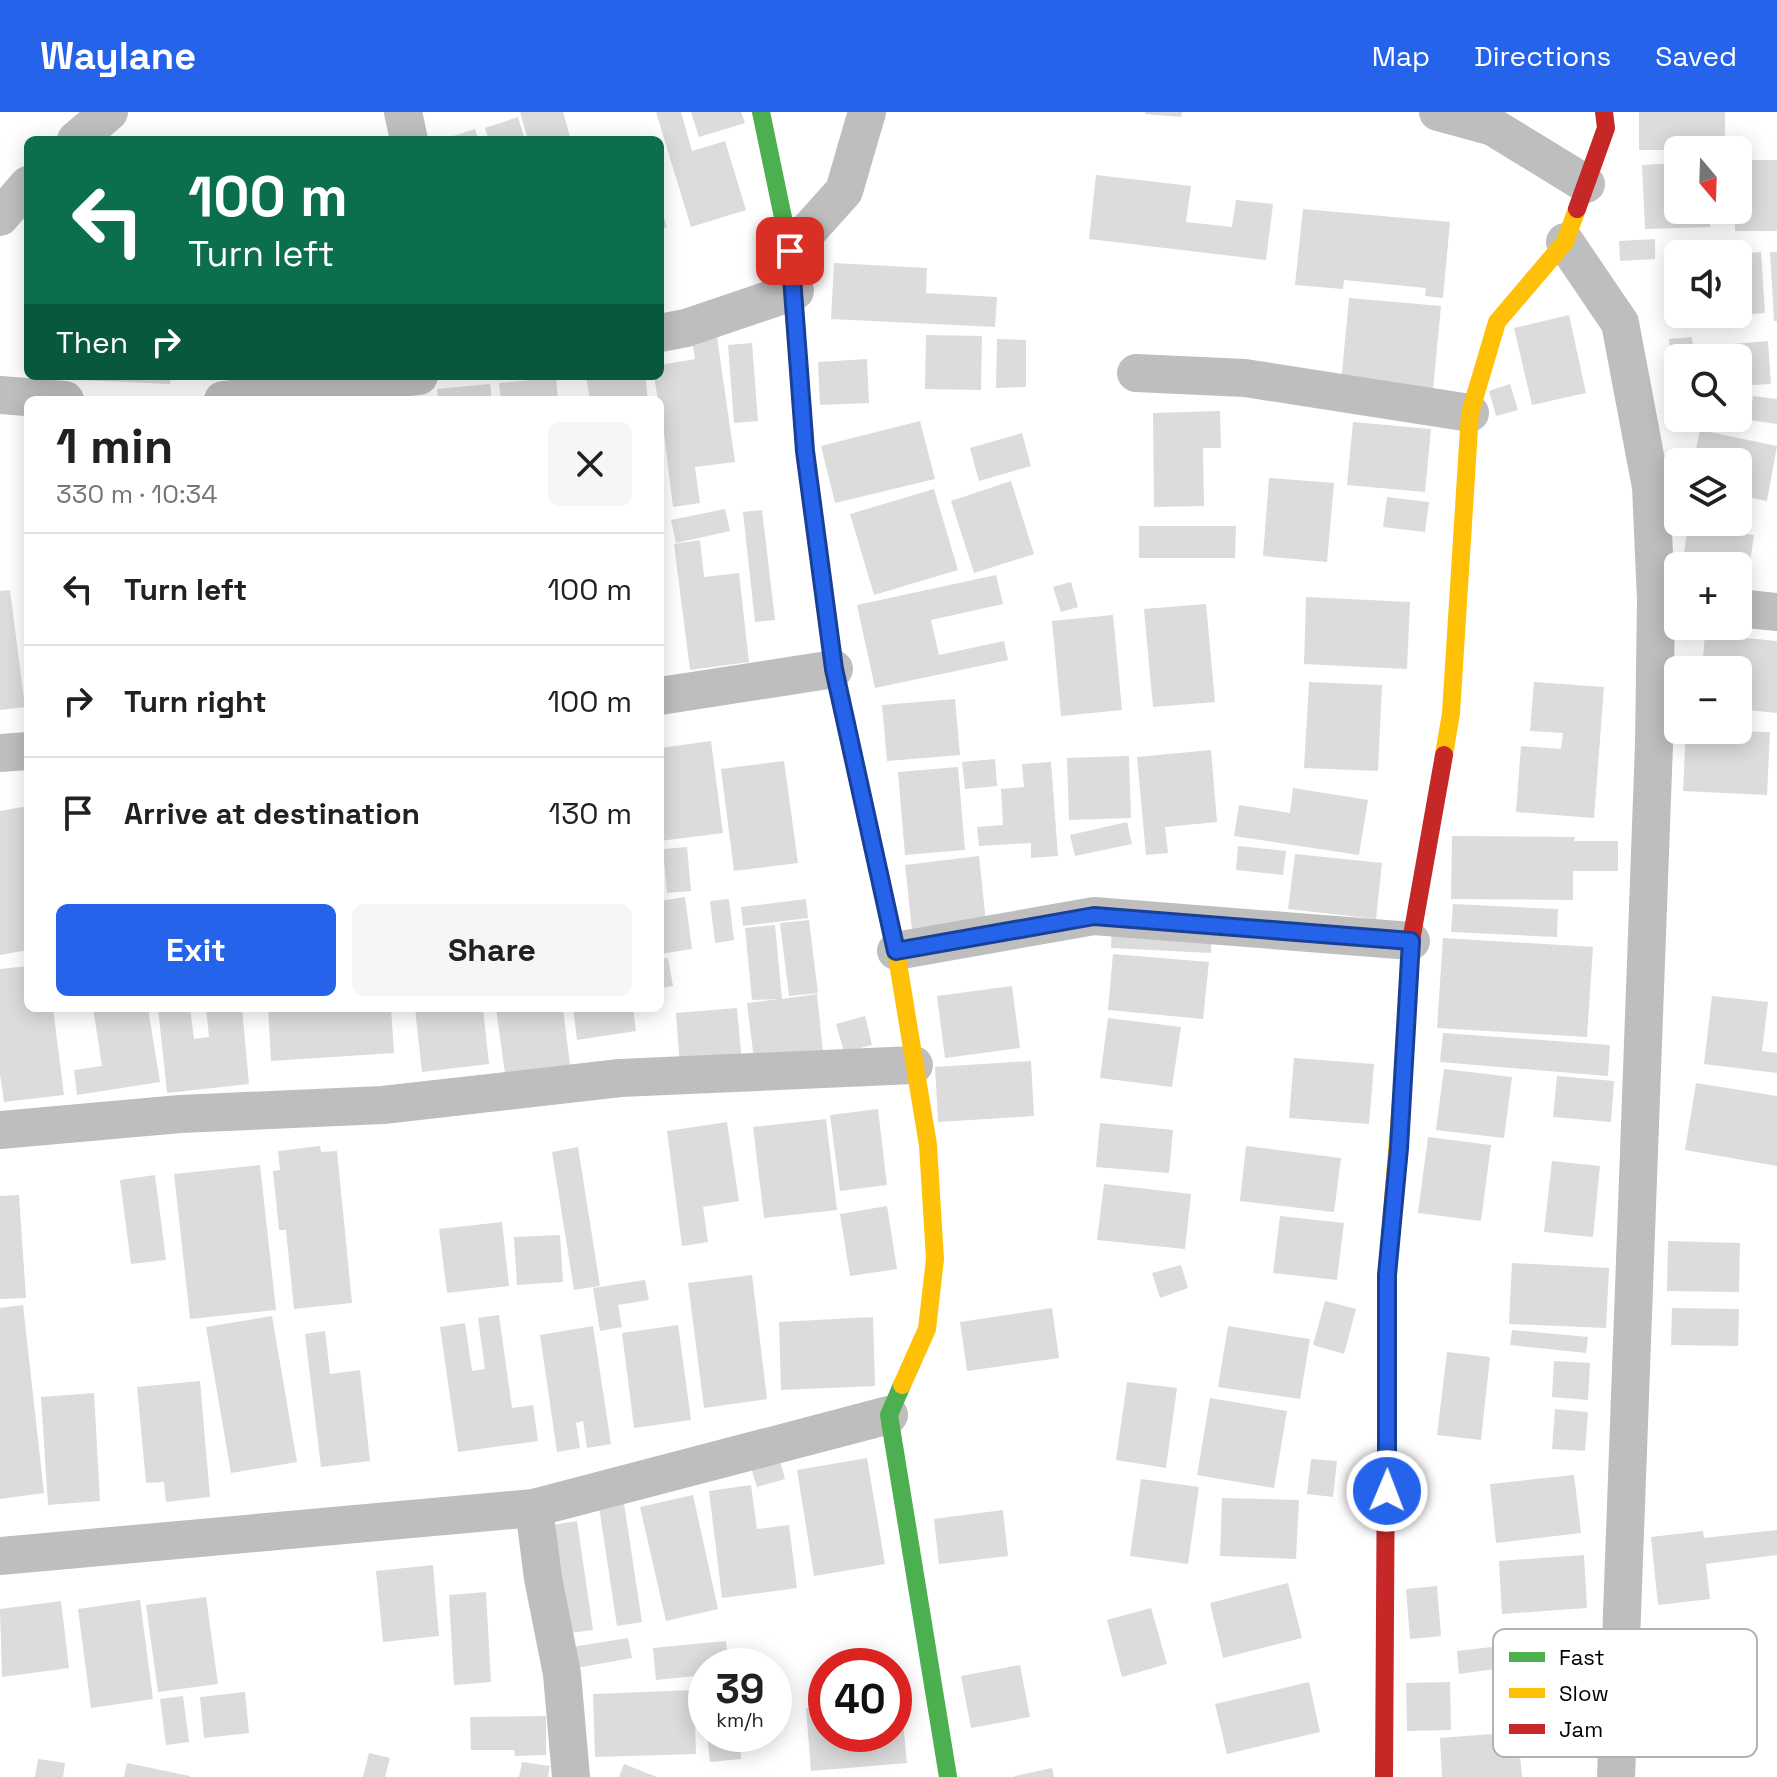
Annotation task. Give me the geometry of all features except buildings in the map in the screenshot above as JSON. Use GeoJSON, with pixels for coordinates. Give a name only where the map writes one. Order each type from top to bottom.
{"type":"FeatureCollection","features":[{"type":"Feature","properties":{"kind":"street"},"geometry":{"type":"LineString","coordinates":[[81,136],[109,112]]}},
{"type":"Feature","properties":{"kind":"street"},"geometry":{"type":"LineString","coordinates":[[403,112],[408,136]]}},
{"type":"Feature","properties":{"kind":"street"},"geometry":{"type":"LineString","coordinates":[[761,112],[790,251],[805,451],[834,669],[896,951],[928,1145],[935,1259],[927,1329],[889,1415],[948,1777]]}},
{"type":"Feature","properties":{"kind":"street"},"geometry":{"type":"LineString","coordinates":[[790,251],[844,191],[867,112]]}},
{"type":"Feature","properties":{"kind":"street"},"geometry":{"type":"LineString","coordinates":[[1438,112],[1493,127],[1586,184]]}},
{"type":"Feature","properties":{"kind":"street"},"geometry":{"type":"LineString","coordinates":[[1384,1777],[1387,1275],[1399,1148],[1411,941],[1451,713],[1470,413],[1497,322],[1565,242],[1606,128],[1604,112]]}},
{"type":"Feature","properties":{"kind":"street"},"geometry":{"type":"LineString","coordinates":[[0,217],[24,190]]}},
{"type":"Feature","properties":{"kind":"street"},"geometry":{"type":"LineString","coordinates":[[1565,242],[1620,323],[1651,487],[1664,579]]}},
{"type":"Feature","properties":{"kind":"street"},"geometry":{"type":"LineString","coordinates":[[664,332],[686,328],[795,291]]}},
{"type":"Feature","properties":{"kind":"street"},"geometry":{"type":"LineString","coordinates":[[1136,373],[1245,378],[1470,413]]}},
{"type":"Feature","properties":{"kind":"street"},"geometry":{"type":"LineString","coordinates":[[256,396],[386,380]]}},
{"type":"Feature","properties":{"kind":"street"},"geometry":{"type":"LineString","coordinates":[[0,395],[24,397]]}},
{"type":"Feature","properties":{"kind":"street"},"geometry":{"type":"LineString","coordinates":[[1752,609],[1777,612]]}},
{"type":"Feature","properties":{"kind":"street"},"geometry":{"type":"LineString","coordinates":[[1621,1629],[1654,744],[1664,633]]}},
{"type":"Feature","properties":{"kind":"street"},"geometry":{"type":"LineString","coordinates":[[664,695],[834,669]]}},
{"type":"Feature","properties":{"kind":"street"},"geometry":{"type":"LineString","coordinates":[[0,753],[24,751]]}},
{"type":"Feature","properties":{"kind":"street"},"geometry":{"type":"LineString","coordinates":[[896,951],[1094,916],[1411,941]]}},
{"type":"Feature","properties":{"kind":"street"},"geometry":{"type":"LineString","coordinates":[[0,1130],[180,1114],[383,1105],[620,1078],[914,1065]]}},
{"type":"Feature","properties":{"kind":"street"},"geometry":{"type":"LineString","coordinates":[[0,1556],[534,1508],[889,1415]]}},
{"type":"Feature","properties":{"kind":"street"},"geometry":{"type":"LineString","coordinates":[[534,1508],[543,1578],[562,1674],[571,1777]]}},
{"type":"Feature","properties":{"kind":"street"},"geometry":{"type":"LineString","coordinates":[[1616,1777],[1617,1757]]}},
{"type":"Feature","properties":{"kind":"traffic: fast"},"geometry":{"type":"LineString","coordinates":[[761,112],[790,251],[805,451],[834,669],[865,810]]}},
{"type":"Feature","properties":{"kind":"traffic: fast"},"geometry":{"type":"LineString","coordinates":[[902,1385],[889,1415],[948,1777]]}},
{"type":"Feature","properties":{"kind":"traffic: slow"},"geometry":{"type":"LineString","coordinates":[[1444,755],[1451,713],[1470,413],[1497,322],[1565,242],[1577,209]]}},
{"type":"Feature","properties":{"kind":"traffic: slow"},"geometry":{"type":"LineString","coordinates":[[865,810],[896,951],[928,1145],[935,1259],[927,1329],[902,1385]]}},
{"type":"Feature","properties":{"kind":"traffic: slow"},"geometry":{"type":"LineString","coordinates":[[1386,1450],[1387,1275],[1403,1077]]}},
{"type":"Feature","properties":{"kind":"traffic: jam"},"geometry":{"type":"LineString","coordinates":[[1577,209],[1606,128],[1604,112]]}},
{"type":"Feature","properties":{"kind":"traffic: jam"},"geometry":{"type":"LineString","coordinates":[[1403,1077],[1411,941],[1444,755]]}},
{"type":"Feature","properties":{"kind":"traffic: jam"},"geometry":{"type":"LineString","coordinates":[[1384,1777],[1386,1450]]}},
{"type":"Feature","properties":{"kind":"route"},"geometry":{"type":"LineString","coordinates":[[790,251],[805,451],[834,669],[896,951],[1094,916],[1411,941],[1399,1148],[1387,1275],[1387,1491]]}}]}
